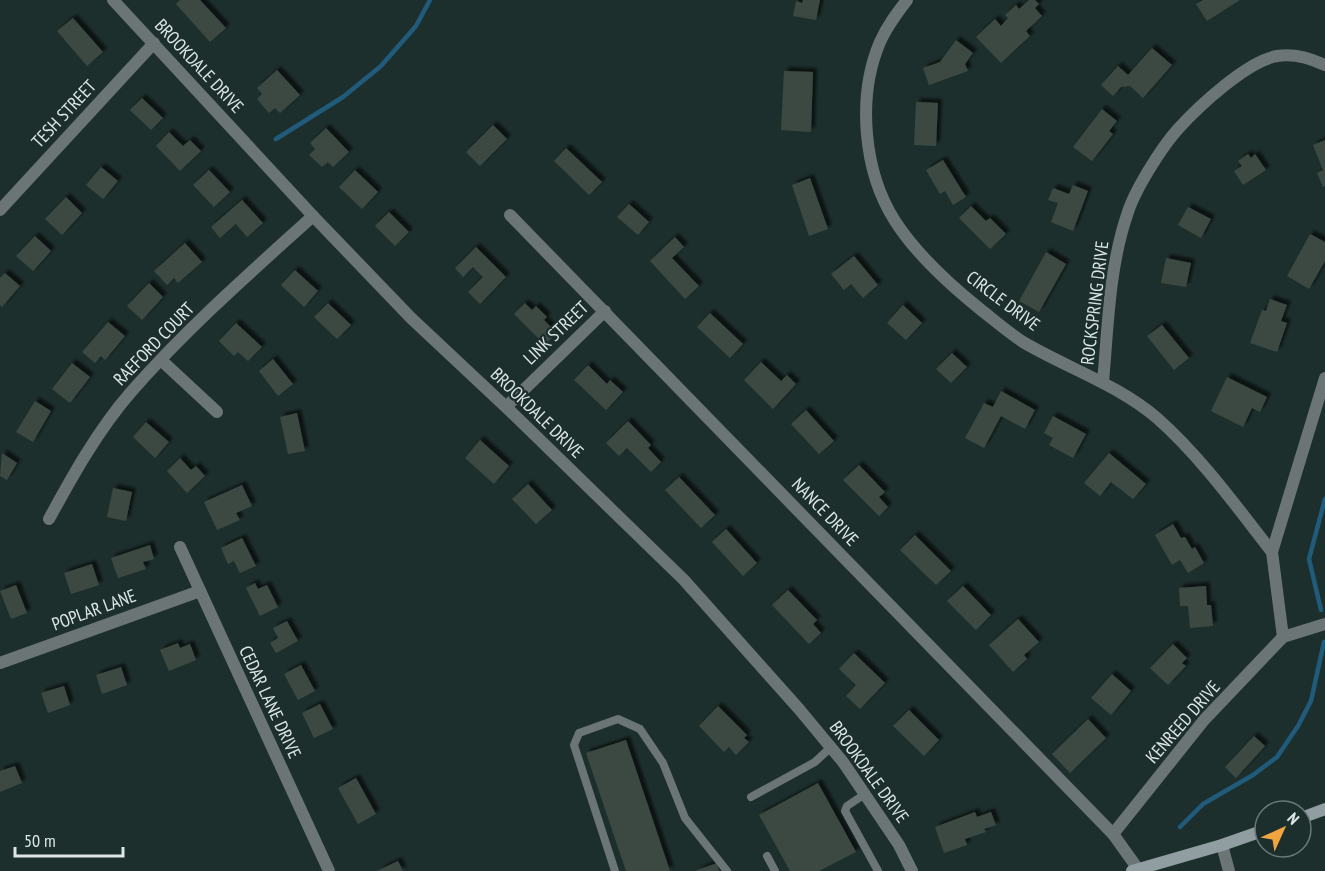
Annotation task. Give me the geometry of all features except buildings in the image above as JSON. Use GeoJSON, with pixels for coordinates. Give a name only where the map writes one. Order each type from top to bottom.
{"type":"FeatureCollection","features":[{"type":"Feature","properties":{"kind":"main road"},"geometry":{"type":"LineString","coordinates":[[1135,870],[1253,834]]}},
{"type":"Feature","properties":{"kind":"street","name":"BROOKDALE DRIVE"},"geometry":{"type":"LineString","coordinates":[[113,0],[411,318],[506,406],[684,580],[831,747],[899,845],[912,871]]}},
{"type":"Feature","properties":{"kind":"street","name":"CIRCLE DRIVE"},"geometry":{"type":"LineString","coordinates":[[907,0],[880,41],[868,85],[869,149],[875,177],[895,221],[946,279],[996,322],[1022,341],[1127,396],[1156,418],[1194,454],[1272,552]]}},
{"type":"Feature","properties":{"kind":"street","name":"TESH STREET"},"geometry":{"type":"LineString","coordinates":[[0,210],[154,43]]}},
{"type":"Feature","properties":{"kind":"street","name":"ROCKSPRING DRIVE"},"geometry":{"type":"LineString","coordinates":[[1103,382],[1116,257],[1127,213],[1147,174],[1178,130],[1218,91],[1245,70],[1275,56],[1310,58],[1325,65]]}},
{"type":"Feature","properties":{"kind":"street","name":"NANCE DRIVE"},"geometry":{"type":"LineString","coordinates":[[510,215],[1113,834]]}},
{"type":"Feature","properties":{"kind":"street","name":"RAEFORD COURT"},"geometry":{"type":"LineString","coordinates":[[48,519],[70,480],[131,392],[226,294],[313,216]]}},
{"type":"Feature","properties":{"kind":"street","name":"LINK STREET"},"geometry":{"type":"LineString","coordinates":[[506,406],[605,311]]}},
{"type":"Feature","properties":{"kind":"street"},"geometry":{"type":"LineString","coordinates":[[161,360],[217,412]]}},
{"type":"Feature","properties":{"kind":"street"},"geometry":{"type":"LineString","coordinates":[[1283,637],[1272,552],[1325,378]]}},
{"type":"Feature","properties":{"kind":"street","name":"CEDAR LANE DRIVE"},"geometry":{"type":"LineString","coordinates":[[180,547],[329,871]]}},
{"type":"Feature","properties":{"kind":"street","name":"POPLAR LANE"},"geometry":{"type":"LineString","coordinates":[[0,663],[200,591]]}},
{"type":"Feature","properties":{"kind":"street","name":"KENREED DRIVE"},"geometry":{"type":"LineString","coordinates":[[1113,834],[1204,720],[1283,637],[1325,624]]}},
{"type":"Feature","properties":{"kind":"street"},"geometry":{"type":"LineString","coordinates":[[1113,834],[1135,870]]}},
{"type":"Feature","properties":{"kind":"street"},"geometry":{"type":"LineString","coordinates":[[1222,845],[1229,871]]}},
{"type":"Feature","properties":{"kind":"lane"},"geometry":{"type":"LineString","coordinates":[[615,871],[574,746],[579,733],[618,719],[640,729],[663,763],[686,818],[727,871]]}},
{"type":"Feature","properties":{"kind":"lane"},"geometry":{"type":"LineString","coordinates":[[751,797],[816,762],[831,747]]}},
{"type":"Feature","properties":{"kind":"lane"},"geometry":{"type":"LineString","coordinates":[[865,794],[847,806],[845,811],[878,871]]}},
{"type":"Feature","properties":{"kind":"lane"},"geometry":{"type":"LineString","coordinates":[[767,856],[775,871]]}},
{"type":"Feature","properties":{"kind":"waterway"},"geometry":{"type":"LineString","coordinates":[[276,139],[343,97],[381,66],[416,26],[430,0]]}},
{"type":"Feature","properties":{"kind":"waterway"},"geometry":{"type":"LineString","coordinates":[[1321,610],[1309,559],[1325,499]]}},
{"type":"Feature","properties":{"kind":"waterway"},"geometry":{"type":"LineString","coordinates":[[1180,827],[1203,804],[1253,775],[1277,757],[1298,726],[1311,701],[1324,642]]}}]}
